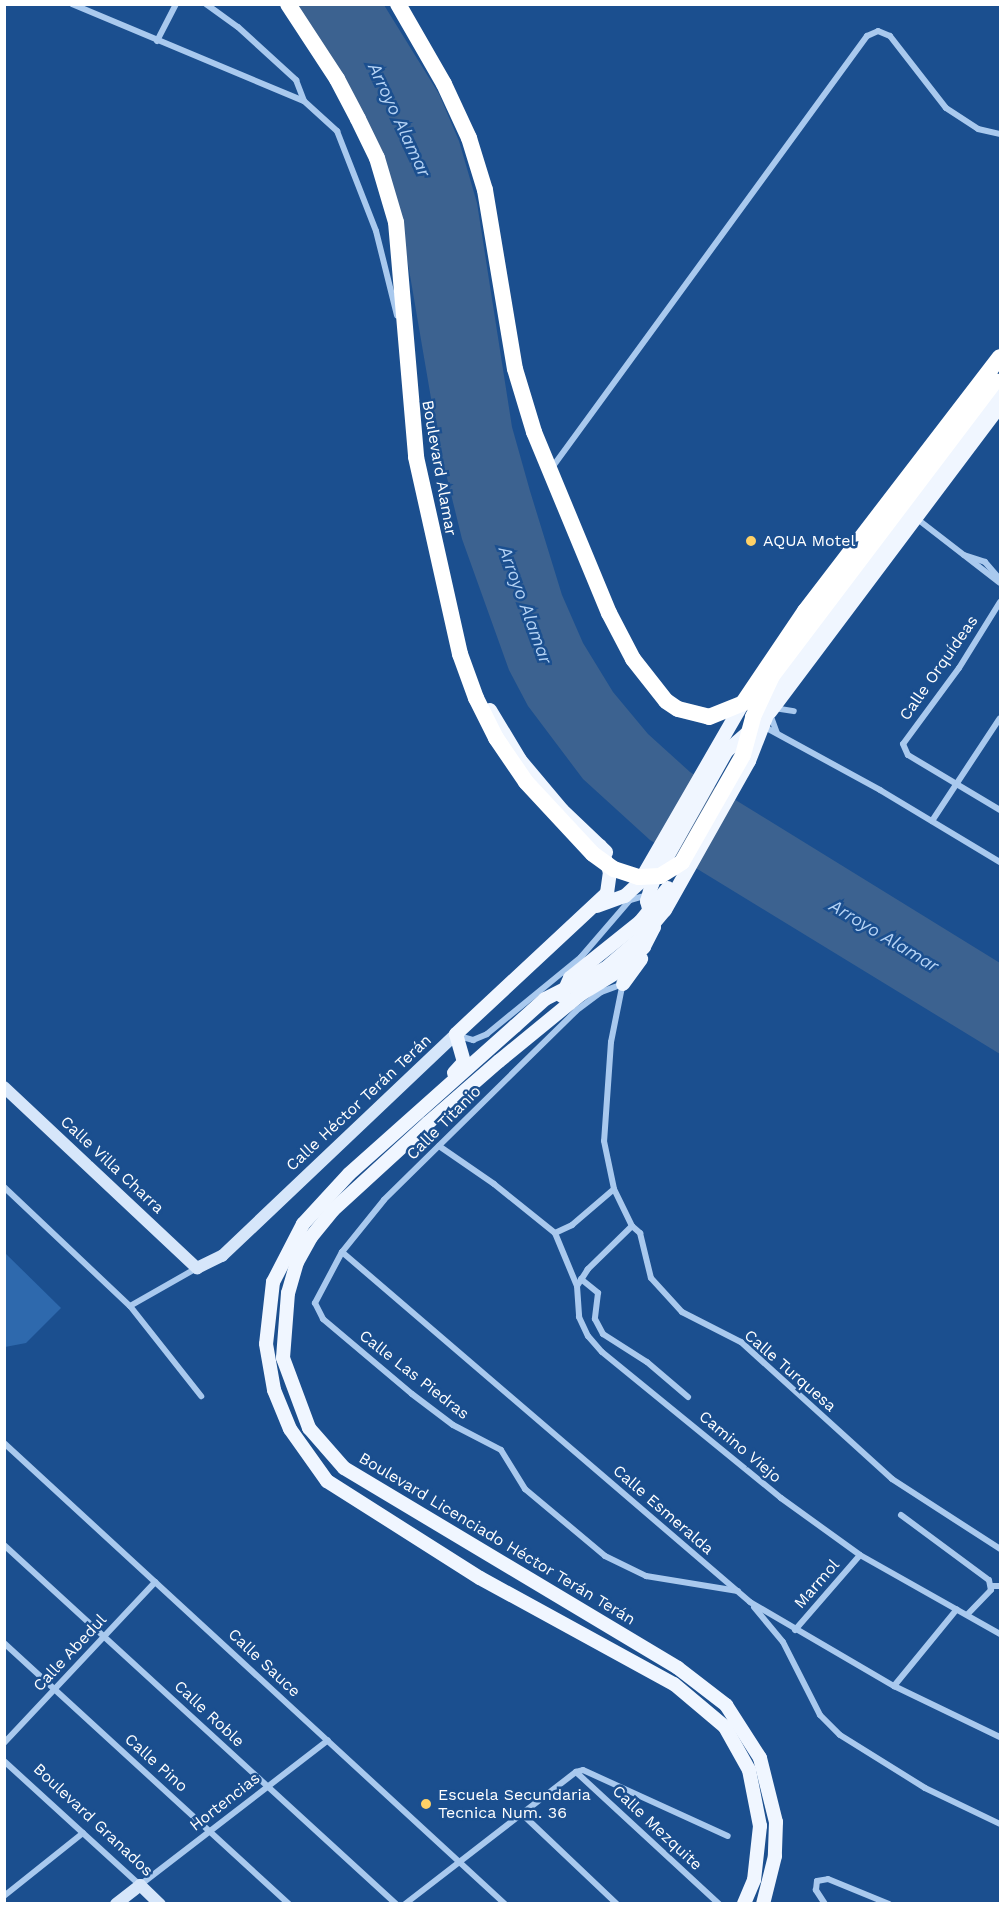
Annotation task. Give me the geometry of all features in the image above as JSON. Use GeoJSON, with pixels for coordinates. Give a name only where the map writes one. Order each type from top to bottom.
{"type":"FeatureCollection","features":[{"type":"Feature","properties":{"kind":"highway","name":"Boulevard Alamar"},"geometry":{"type":"LineString","coordinates":[[288,4],[337,79],[376,158],[400,245],[404,338],[416,457],[453,626],[476,698],[496,738],[533,791],[614,869],[639,878],[660,876],[682,862]]}},
{"type":"Feature","properties":{"kind":"highway"},"geometry":{"type":"LineString","coordinates":[[398,4],[439,75],[469,138],[485,190],[515,369],[523,402],[609,613],[652,685],[666,701],[688,714],[709,717],[743,703],[805,611],[1000,357]]}},
{"type":"Feature","properties":{"kind":"highway","name":"Boulevard Licenciado Héctor Terán Terán"},"geometry":{"type":"LineString","coordinates":[[682,862],[743,755],[753,717],[772,676],[999,380]]}},
{"type":"Feature","properties":{"kind":"main road","name":"Boulevard Licenciado Héctor Terán Terán"},"geometry":{"type":"LineString","coordinates":[[744,1904],[754,1880],[760,1826],[750,1770],[725,1727],[674,1684],[480,1578],[327,1481],[290,1429],[274,1390],[266,1344],[273,1282],[303,1224],[326,1197],[545,999],[624,954],[665,910],[749,761],[779,684],[999,380]]}},
{"type":"Feature","properties":{"kind":"main road"},"geometry":{"type":"LineString","coordinates":[[711,769],[772,710],[918,520],[1000,406]]}},
{"type":"Feature","properties":{"kind":"main road"},"geometry":{"type":"LineString","coordinates":[[648,895],[660,862],[711,769],[743,703]]}},
{"type":"Feature","properties":{"kind":"main road"},"geometry":{"type":"LineString","coordinates":[[596,850],[624,865],[647,870]]}},
{"type":"Feature","properties":{"kind":"main road","name":"Calle Héctor Terán Terán"},"geometry":{"type":"LineString","coordinates":[[456,1034],[597,906],[610,882],[608,862],[596,850]]}},
{"type":"Feature","properties":{"kind":"main road"},"geometry":{"type":"LineString","coordinates":[[629,893],[647,870],[660,862]]}},
{"type":"Feature","properties":{"kind":"main road","name":"Boulevard Licenciado Héctor Terán Terán"},"geometry":{"type":"LineString","coordinates":[[550,1019],[565,988],[579,970],[640,922],[658,903],[682,862]]}},
{"type":"Feature","properties":{"kind":"main road"},"geometry":{"type":"LineString","coordinates":[[629,893],[648,895]]}},
{"type":"Feature","properties":{"kind":"main road","name":"Calle Héctor Terán Terán"},"geometry":{"type":"LineString","coordinates":[[597,906],[629,893]]}},
{"type":"Feature","properties":{"kind":"main road","name":"Boulevard Licenciado Héctor Terán Terán"},"geometry":{"type":"LineString","coordinates":[[648,895],[652,933],[628,964],[550,1019],[428,1123],[333,1210],[311,1237],[297,1262],[288,1293],[283,1358],[309,1428],[344,1468],[678,1668],[726,1705],[760,1758],[776,1822],[775,1856],[763,1904]]}},
{"type":"Feature","properties":{"kind":"main road"},"geometry":{"type":"LineString","coordinates":[[623,984],[657,935],[657,909],[648,895]]}},
{"type":"Feature","properties":{"kind":"main road"},"geometry":{"type":"LineString","coordinates":[[415,1117],[419,1105],[462,1065],[456,1034]]}},
{"type":"Feature","properties":{"kind":"street"},"geometry":{"type":"LineString","coordinates":[[72,4],[304,101],[329,120],[343,142],[376,231],[404,338]]}},
{"type":"Feature","properties":{"kind":"street"},"geometry":{"type":"LineString","coordinates":[[157,40],[176,4]]}},
{"type":"Feature","properties":{"kind":"street"},"geometry":{"type":"LineString","coordinates":[[206,4],[238,27],[296,80],[304,101]]}},
{"type":"Feature","properties":{"kind":"street"},"geometry":{"type":"LineString","coordinates":[[551,469],[860,44],[878,31],[896,42],[946,108],[978,129],[1000,134]]}},
{"type":"Feature","properties":{"kind":"street"},"geometry":{"type":"LineString","coordinates":[[891,500],[1000,581]]}},
{"type":"Feature","properties":{"kind":"street","name":"Calle Orquídeas"},"geometry":{"type":"LineString","coordinates":[[953,784],[904,751],[903,744],[958,668],[1000,602]]}},
{"type":"Feature","properties":{"kind":"street"},"geometry":{"type":"LineString","coordinates":[[777,733],[772,710],[788,713],[794,711]]}},
{"type":"Feature","properties":{"kind":"street"},"geometry":{"type":"LineString","coordinates":[[932,821],[953,784],[1000,718]]}},
{"type":"Feature","properties":{"kind":"street"},"geometry":{"type":"LineString","coordinates":[[758,724],[932,821],[1000,862]]}},
{"type":"Feature","properties":{"kind":"street"},"geometry":{"type":"LineString","coordinates":[[953,784],[1000,810]]}},
{"type":"Feature","properties":{"kind":"street"},"geometry":{"type":"LineString","coordinates":[[456,1034],[473,1040],[487,1034],[581,957],[630,900],[648,895]]}},
{"type":"Feature","properties":{"kind":"street","name":"Calle Turquesa"},"geometry":{"type":"LineString","coordinates":[[628,964],[611,1041],[604,1141],[614,1189],[632,1226],[640,1233],[651,1278],[682,1312],[741,1342],[892,1479],[1000,1549]]}},
{"type":"Feature","properties":{"kind":"street","name":"Calle Titanio"},"geometry":{"type":"LineString","coordinates":[[317,1309],[316,1296],[342,1252],[384,1200],[576,1011],[601,992],[623,984]]}},
{"type":"Feature","properties":{"kind":"street","name":"Calle Héctor Terán Terán"},"geometry":{"type":"LineString","coordinates":[[130,1306],[222,1256],[456,1034]]}},
{"type":"Feature","properties":{"kind":"street","name":"Calle Villa Charra"},"geometry":{"type":"LineString","coordinates":[[4,1088],[197,1268]]}},
{"type":"Feature","properties":{"kind":"street"},"geometry":{"type":"LineString","coordinates":[[439,1146],[494,1184],[555,1233],[579,1282],[597,1293],[595,1318],[603,1334],[647,1362],[688,1397]]}},
{"type":"Feature","properties":{"kind":"street"},"geometry":{"type":"LineString","coordinates":[[4,1187],[130,1306],[201,1396]]}},
{"type":"Feature","properties":{"kind":"street"},"geometry":{"type":"LineString","coordinates":[[555,1233],[572,1225],[614,1189]]}},
{"type":"Feature","properties":{"kind":"street"},"geometry":{"type":"LineString","coordinates":[[579,1282],[632,1226]]}},
{"type":"Feature","properties":{"kind":"street","name":"Calle Esmeralda"},"geometry":{"type":"LineString","coordinates":[[342,1252],[750,1602],[894,1686],[1000,1737]]}},
{"type":"Feature","properties":{"kind":"street","name":"Camino Viejo"},"geometry":{"type":"LineString","coordinates":[[579,1282],[579,1317],[602,1352],[781,1498],[860,1555],[1000,1634]]}},
{"type":"Feature","properties":{"kind":"street","name":"Calle Las Piedras"},"geometry":{"type":"LineString","coordinates":[[317,1309],[324,1319],[453,1425],[501,1450],[525,1489],[605,1556],[646,1576],[738,1592]]}},
{"type":"Feature","properties":{"kind":"street","name":"Calle Sauce"},"geometry":{"type":"LineString","coordinates":[[4,1443],[506,1904]]}},
{"type":"Feature","properties":{"kind":"street"},"geometry":{"type":"LineString","coordinates":[[901,1515],[985,1576],[991,1586]]}},
{"type":"Feature","properties":{"kind":"street","name":"Calle Roble"},"geometry":{"type":"LineString","coordinates":[[4,1545],[396,1904]]}},
{"type":"Feature","properties":{"kind":"street","name":"Marmol"},"geometry":{"type":"LineString","coordinates":[[795,1630],[860,1555]]}},
{"type":"Feature","properties":{"kind":"street","name":"Calle Abedul"},"geometry":{"type":"LineString","coordinates":[[4,1743],[155,1582]]}},
{"type":"Feature","properties":{"kind":"street"},"geometry":{"type":"LineString","coordinates":[[991,1586],[1000,1586]]}},
{"type":"Feature","properties":{"kind":"street"},"geometry":{"type":"LineString","coordinates":[[968,1614],[979,1605],[991,1586]]}},
{"type":"Feature","properties":{"kind":"street"},"geometry":{"type":"LineString","coordinates":[[750,1602],[783,1642],[820,1715],[840,1735],[926,1788],[1000,1824]]}},
{"type":"Feature","properties":{"kind":"street"},"geometry":{"type":"LineString","coordinates":[[894,1686],[957,1609]]}},
{"type":"Feature","properties":{"kind":"street","name":"Calle Pino"},"geometry":{"type":"LineString","coordinates":[[4,1643],[289,1904]]}},
{"type":"Feature","properties":{"kind":"street","name":"Hortencias"},"geometry":{"type":"LineString","coordinates":[[140,1885],[327,1740]]}},
{"type":"Feature","properties":{"kind":"street","name":"Boulevard Granados"},"geometry":{"type":"LineString","coordinates":[[4,1761],[160,1904]]}},
{"type":"Feature","properties":{"kind":"street"},"geometry":{"type":"LineString","coordinates":[[405,1904],[576,1772],[583,1770],[728,1836]]}},
{"type":"Feature","properties":{"kind":"street","name":"Calle Mezquite"},"geometry":{"type":"LineString","coordinates":[[576,1772],[718,1904]]}},
{"type":"Feature","properties":{"kind":"street"},"geometry":{"type":"LineString","coordinates":[[522,1814],[617,1904]]}},
{"type":"Feature","properties":{"kind":"street"},"geometry":{"type":"LineString","coordinates":[[4,1886],[7,1894],[83,1833]]}},
{"type":"Feature","properties":{"kind":"street"},"geometry":{"type":"LineString","coordinates":[[825,1904],[816,1890],[817,1881],[828,1879],[889,1904]]}},
{"type":"Feature","properties":{"kind":"street"},"geometry":{"type":"LineString","coordinates":[[116,1904],[140,1885]]}},
{"type":"Feature","properties":{"kind":"shaded area"},"geometry":{"type":"Polygon","coordinates":[[[4,1252],[61,1308],[26,1343],[5,1347],[4,1252]]]}},
{"type":"Feature","properties":{"kind":"water","name":"Arroyo Alamar"},"geometry":{"type":"Polygon","coordinates":[[[290,5],[384,5],[439,94],[459,141],[477,203],[512,427],[530,491],[562,595],[583,643],[613,692],[648,734],[690,772],[1000,963],[1000,1054],[650,840],[583,779],[528,706],[509,670],[462,539],[439,445],[399,211],[290,5]]]}},
{"type":"Feature","properties":{"kind":"place","name":"AQUA Motel"},"geometry":{"type":"Point","coordinates":[751,541]}},
{"type":"Feature","properties":{"kind":"place","name":"Escuela Secundaria Tecnica Num. 36"},"geometry":{"type":"Point","coordinates":[426,1804]}}]}
